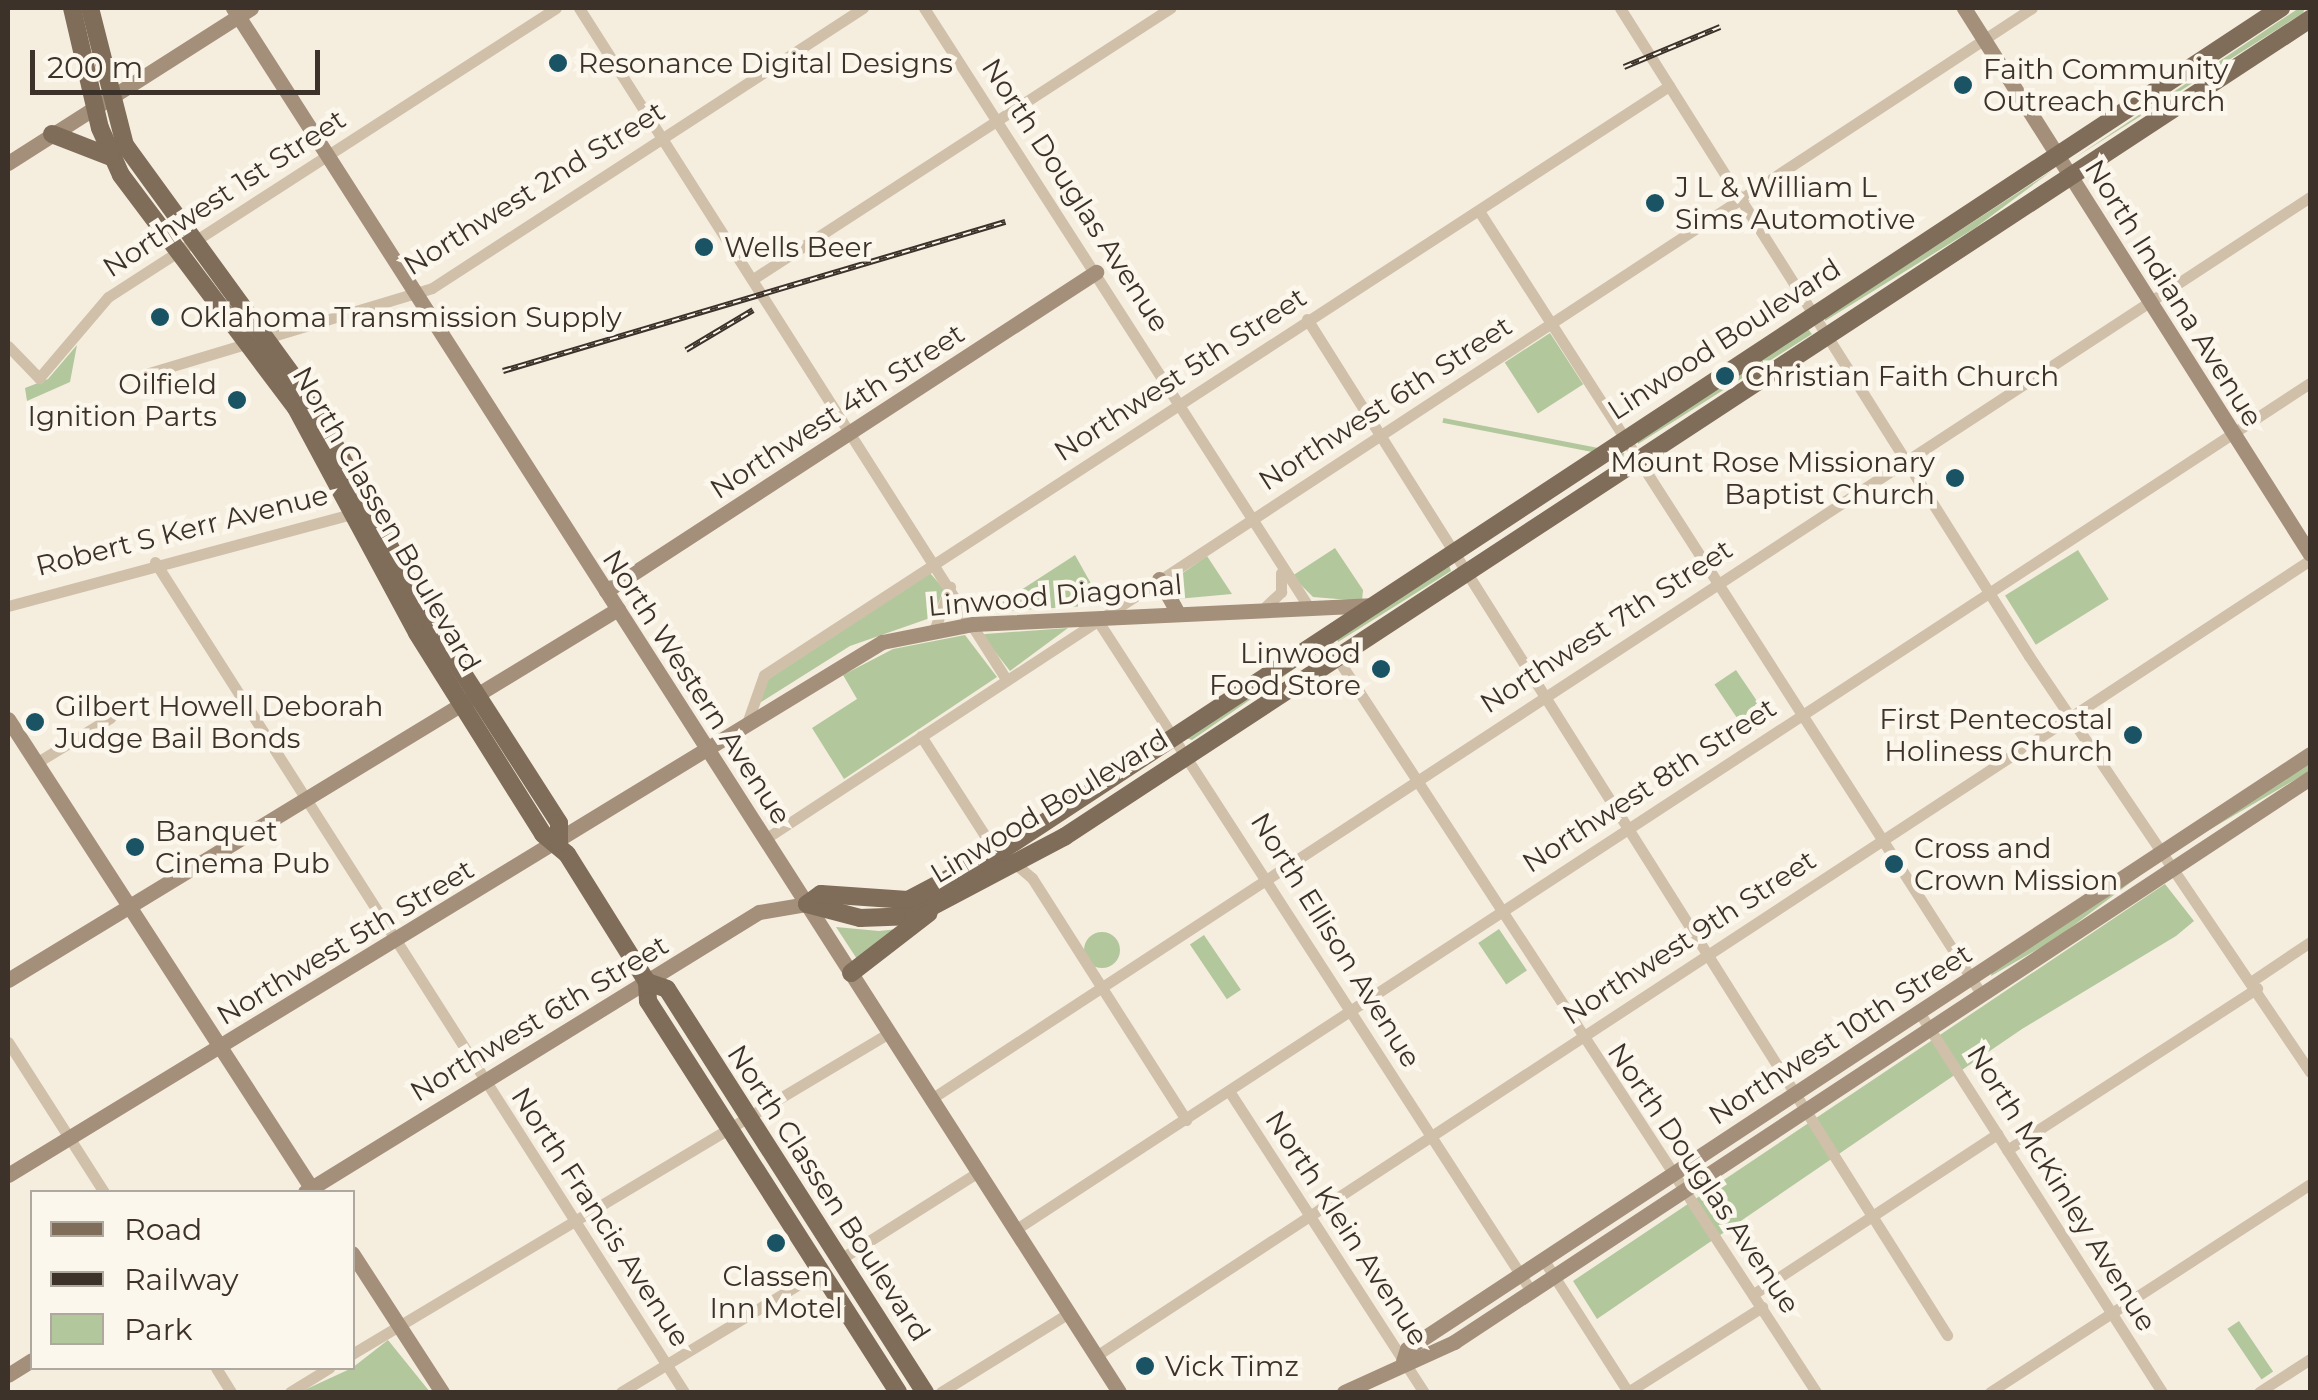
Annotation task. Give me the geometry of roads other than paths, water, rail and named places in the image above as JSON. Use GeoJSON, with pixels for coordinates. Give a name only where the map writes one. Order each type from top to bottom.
{"type":"FeatureCollection","features":[{"type":"Feature","properties":{"kind":"main road","name":"North Classen Boulevard"},"geometry":{"type":"LineString","coordinates":[[72,8],[102,104],[184,248]]}},
{"type":"Feature","properties":{"kind":"main road","name":"North Classen Boulevard"},"geometry":{"type":"LineString","coordinates":[[90,8],[111,157],[255,342],[311,401],[363,511],[469,699],[560,823],[559,842],[647,982],[648,1001],[898,1392]]}},
{"type":"Feature","properties":{"kind":"main road","name":"North Indiana Avenue"},"geometry":{"type":"LineString","coordinates":[[1964,8],[2310,557]]}},
{"type":"Feature","properties":{"kind":"main road","name":"Linwood Boulevard"},"geometry":{"type":"LineString","coordinates":[[806,904],[821,894],[908,900],[1000,851],[2281,8]]}},
{"type":"Feature","properties":{"kind":"main road"},"geometry":{"type":"LineString","coordinates":[[8,163],[241,10]]}},
{"type":"Feature","properties":{"kind":"main road","name":"North Western Avenue"},"geometry":{"type":"LineString","coordinates":[[241,10],[328,157],[1119,1392]]}},
{"type":"Feature","properties":{"kind":"main road","name":"Linwood Boulevard"},"geometry":{"type":"LineString","coordinates":[[806,904],[880,920],[932,909],[1017,863],[2310,20]]}},
{"type":"Feature","properties":{"kind":"main road"},"geometry":{"type":"LineString","coordinates":[[52,134],[111,157]]}},
{"type":"Feature","properties":{"kind":"main road","name":"Northwest 4th Street"},"geometry":{"type":"LineString","coordinates":[[606,591],[1096,272]]}},
{"type":"Feature","properties":{"kind":"main road"},"geometry":{"type":"LineString","coordinates":[[1160,579],[1176,610]]}},
{"type":"Feature","properties":{"kind":"main road","name":"Linwood Diagonal"},"geometry":{"type":"LineString","coordinates":[[708,751],[854,655],[936,628],[1176,610],[1266,606],[1310,609],[1378,603]]}},
{"type":"Feature","properties":{"kind":"main road"},"geometry":{"type":"LineString","coordinates":[[8,980],[618,609]]}},
{"type":"Feature","properties":{"kind":"main road"},"geometry":{"type":"LineString","coordinates":[[8,719],[309,1190]]}},
{"type":"Feature","properties":{"kind":"main road","name":"Northwest 5th Street"},"geometry":{"type":"LineString","coordinates":[[8,1175],[708,751]]}},
{"type":"Feature","properties":{"kind":"main road","name":"Northwest 10th Street"},"geometry":{"type":"LineString","coordinates":[[1403,1361],[1407,1349],[2310,754]]}},
{"type":"Feature","properties":{"kind":"main road","name":"Northwest 10th Street"},"geometry":{"type":"LineString","coordinates":[[1344,1392],[1403,1361],[1417,1363],[1531,1291],[1982,995],[2172,864],[2310,778]]}},
{"type":"Feature","properties":{"kind":"main road","name":"Northwest 6th Street"},"geometry":{"type":"LineString","coordinates":[[312,1190],[760,912],[806,904]]}},
{"type":"Feature","properties":{"kind":"main road"},"geometry":{"type":"LineString","coordinates":[[851,973],[932,909]]}},
{"type":"Feature","properties":{"kind":"main road","name":"North Classen Boulevard"},"geometry":{"type":"LineString","coordinates":[[647,982],[667,988],[924,1392]]}},
{"type":"Feature","properties":{"kind":"main road"},"geometry":{"type":"LineString","coordinates":[[355,1258],[442,1392]]}},
{"type":"Feature","properties":{"kind":"main road"},"geometry":{"type":"LineString","coordinates":[[8,1375],[30,1361]]}},
{"type":"Feature","properties":{"kind":"street","name":"Northwest 1st Street"},"geometry":{"type":"LineString","coordinates":[[8,346],[39,378],[92,309],[556,8]]}},
{"type":"Feature","properties":{"kind":"street"},"geometry":{"type":"LineString","coordinates":[[579,8],[1006,679]]}},
{"type":"Feature","properties":{"kind":"street","name":"Northwest 2nd Street"},"geometry":{"type":"LineString","coordinates":[[149,373],[416,294],[863,8]]}},
{"type":"Feature","properties":{"kind":"street","name":"North Douglas Avenue"},"geometry":{"type":"LineString","coordinates":[[924,8],[1310,609]]}},
{"type":"Feature","properties":{"kind":"street"},"geometry":{"type":"LineString","coordinates":[[753,279],[1171,8]]}},
{"type":"Feature","properties":{"kind":"street"},"geometry":{"type":"LineString","coordinates":[[1620,8],[1738,200],[2069,717],[2162,848],[2310,1072]]}},
{"type":"Feature","properties":{"kind":"street","name":"Northwest 6th Street"},"geometry":{"type":"LineString","coordinates":[[765,840],[1096,618],[1552,326],[2032,8]]}},
{"type":"Feature","properties":{"kind":"street","name":"Northwest 5th Street"},"geometry":{"type":"LineString","coordinates":[[746,726],[764,676],[1669,86]]}},
{"type":"Feature","properties":{"kind":"street","name":"Northwest 7th Street"},"geometry":{"type":"LineString","coordinates":[[931,1098],[2310,197]]}},
{"type":"Feature","properties":{"kind":"street"},"geometry":{"type":"LineString","coordinates":[[1479,210],[1982,995]]}},
{"type":"Feature","properties":{"kind":"street"},"geometry":{"type":"LineString","coordinates":[[1307,320],[1947,1335]]}},
{"type":"Feature","properties":{"kind":"street","name":"Northwest 8th Street"},"geometry":{"type":"LineString","coordinates":[[1016,1230],[2310,383]]}},
{"type":"Feature","properties":{"kind":"street","name":"Robert S Kerr Avenue"},"geometry":{"type":"LineString","coordinates":[[8,606],[155,562],[363,511]]}},
{"type":"Feature","properties":{"kind":"street","name":"Northwest 9th Street"},"geometry":{"type":"LineString","coordinates":[[1096,1356],[2310,557]]}},
{"type":"Feature","properties":{"kind":"street","name":"North Francis Avenue"},"geometry":{"type":"LineString","coordinates":[[155,562],[303,800],[684,1392]]}},
{"type":"Feature","properties":{"kind":"street"},"geometry":{"type":"LineString","coordinates":[[1266,606],[1283,587],[1278,564]]}},
{"type":"Feature","properties":{"kind":"street"},"geometry":{"type":"LineString","coordinates":[[936,628],[950,588]]}},
{"type":"Feature","properties":{"kind":"street","name":"North Ellison Avenue"},"geometry":{"type":"LineString","coordinates":[[1096,618],[1120,647],[1531,1291]]}},
{"type":"Feature","properties":{"kind":"street","name":"North Douglas Avenue"},"geometry":{"type":"LineString","coordinates":[[1324,638],[1581,1038],[1755,1293],[1816,1392]]}},
{"type":"Feature","properties":{"kind":"street"},"geometry":{"type":"LineString","coordinates":[[36,764],[110,718]]}},
{"type":"Feature","properties":{"kind":"street"},"geometry":{"type":"LineString","coordinates":[[921,736],[1000,851],[1017,863],[1186,1120]]}},
{"type":"Feature","properties":{"kind":"street"},"geometry":{"type":"LineString","coordinates":[[2008,1150],[2310,942]]}},
{"type":"Feature","properties":{"kind":"street","name":"North McKinley Avenue"},"geometry":{"type":"LineString","coordinates":[[1919,1012],[2162,1392]]}},
{"type":"Feature","properties":{"kind":"street"},"geometry":{"type":"LineString","coordinates":[[355,1352],[889,1033]]}},
{"type":"Feature","properties":{"kind":"street"},"geometry":{"type":"LineString","coordinates":[[8,1042],[103,1190]]}},
{"type":"Feature","properties":{"kind":"street","name":"North Klein Avenue"},"geometry":{"type":"LineString","coordinates":[[1230,1091],[1424,1392]]}},
{"type":"Feature","properties":{"kind":"street"},"geometry":{"type":"LineString","coordinates":[[1755,1293],[1997,1134]]}},
{"type":"Feature","properties":{"kind":"street"},"geometry":{"type":"LineString","coordinates":[[839,1260],[978,1172]]}},
{"type":"Feature","properties":{"kind":"street"},"geometry":{"type":"LineString","coordinates":[[1990,1392],[2310,1184]]}},
{"type":"Feature","properties":{"kind":"street"},"geometry":{"type":"LineString","coordinates":[[621,1392],[804,1281],[812,1259]]}},
{"type":"Feature","properties":{"kind":"street"},"geometry":{"type":"LineString","coordinates":[[1543,1259],[1628,1392],[1762,1306]]}},
{"type":"Feature","properties":{"kind":"street"},"geometry":{"type":"LineString","coordinates":[[804,1281],[831,1288]]}},
{"type":"Feature","properties":{"kind":"street"},"geometry":{"type":"LineString","coordinates":[[942,1392],[1068,1313]]}},
{"type":"Feature","properties":{"kind":"street"},"geometry":{"type":"LineString","coordinates":[[2259,1392],[2310,1359]]}},
{"type":"Feature","properties":{"kind":"street"},"geometry":{"type":"LineString","coordinates":[[217,1370],[230,1392]]}},
{"type":"Feature","properties":{"kind":"street"},"geometry":{"type":"LineString","coordinates":[[290,1392],[326,1370]]}},
{"type":"Feature","properties":{"kind":"railway"},"geometry":{"type":"LineString","coordinates":[[1624,67],[1720,27]]}},
{"type":"Feature","properties":{"kind":"railway"},"geometry":{"type":"LineString","coordinates":[[503,371],[1005,222]]}},
{"type":"Feature","properties":{"kind":"railway"},"geometry":{"type":"LineString","coordinates":[[686,350],[753,310]]}},
{"type":"Feature","properties":{"kind":"place","name":"Resonance Digital Designs"},"geometry":{"type":"Point","coordinates":[558,63]}},
{"type":"Feature","properties":{"kind":"place","name":"Faith Community Outreach Church"},"geometry":{"type":"Point","coordinates":[1963,85]}},
{"type":"Feature","properties":{"kind":"place","name":"J L & William L Sims Automotive"},"geometry":{"type":"Point","coordinates":[1655,203]}},
{"type":"Feature","properties":{"kind":"place","name":"Wells Beer"},"geometry":{"type":"Point","coordinates":[704,247]}},
{"type":"Feature","properties":{"kind":"place","name":"Oklahoma Transmission Supply"},"geometry":{"type":"Point","coordinates":[160,317]}},
{"type":"Feature","properties":{"kind":"place","name":"Christian Faith Church"},"geometry":{"type":"Point","coordinates":[1725,376]}},
{"type":"Feature","properties":{"kind":"place","name":"Oilfield Ignition Parts"},"geometry":{"type":"Point","coordinates":[237,400]}},
{"type":"Feature","properties":{"kind":"place","name":"Mount Rose Missionary Baptist Church"},"geometry":{"type":"Point","coordinates":[1955,478]}},
{"type":"Feature","properties":{"kind":"place","name":"Linwood Food Store"},"geometry":{"type":"Point","coordinates":[1381,669]}},
{"type":"Feature","properties":{"kind":"place","name":"Gilbert Howell Deborah Judge Bail Bonds"},"geometry":{"type":"Point","coordinates":[35,722]}},
{"type":"Feature","properties":{"kind":"place","name":"First Pentecostal Holiness Church"},"geometry":{"type":"Point","coordinates":[2133,735]}},
{"type":"Feature","properties":{"kind":"place","name":"Banquet Cinema Pub"},"geometry":{"type":"Point","coordinates":[135,847]}},
{"type":"Feature","properties":{"kind":"place","name":"Cross and Crown Mission"},"geometry":{"type":"Point","coordinates":[1894,864]}},
{"type":"Feature","properties":{"kind":"place","name":"Classen Inn Motel"},"geometry":{"type":"Point","coordinates":[776,1243]}},
{"type":"Feature","properties":{"kind":"place","name":"Vick Timz"},"geometry":{"type":"Point","coordinates":[1145,1366]}}]}
